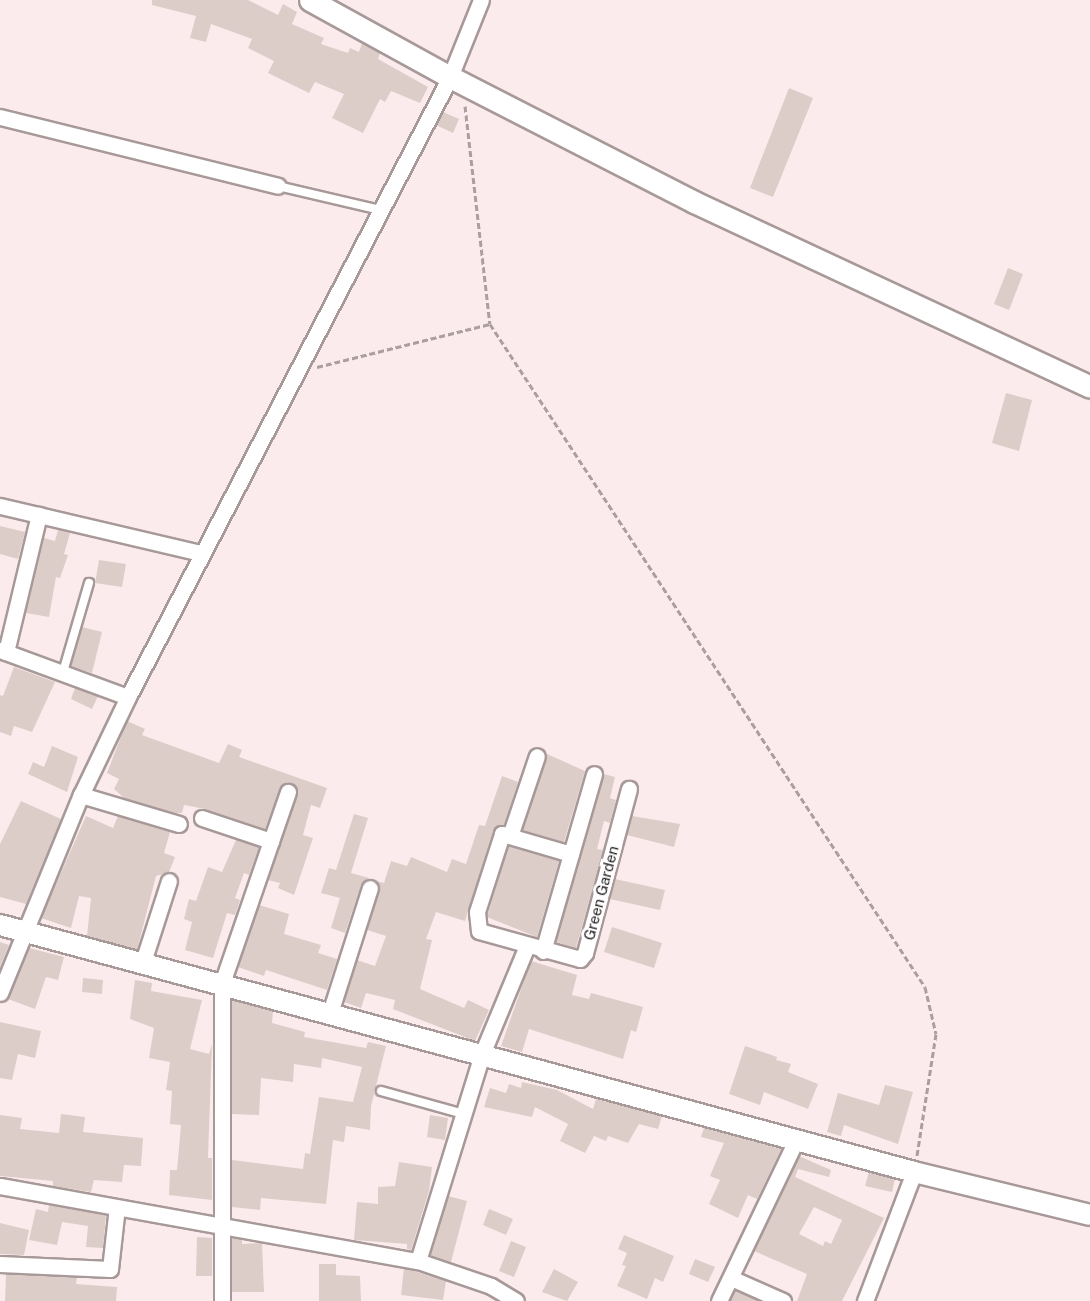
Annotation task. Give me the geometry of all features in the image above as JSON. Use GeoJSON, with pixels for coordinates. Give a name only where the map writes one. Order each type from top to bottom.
{"type":"FeatureCollection","features":[{"type":"Feature","properties":{"kind":"main road"},"geometry":{"type":"LineString","coordinates":[[310,0],[456,80],[694,202],[1090,387]]}},
{"type":"Feature","properties":{"kind":"street"},"geometry":{"type":"LineString","coordinates":[[0,993],[28,932],[81,795],[128,697],[200,553],[380,210],[456,80],[481,0]]}},
{"type":"Feature","properties":{"kind":"street"},"geometry":{"type":"LineString","coordinates":[[0,117],[278,186]]}},
{"type":"Feature","properties":{"kind":"street"},"geometry":{"type":"LineString","coordinates":[[0,506],[200,553]]}},
{"type":"Feature","properties":{"kind":"street"},"geometry":{"type":"LineString","coordinates":[[39,515],[3,651],[128,697]]}},
{"type":"Feature","properties":{"kind":"street","name":"Green Garden"},"geometry":{"type":"LineString","coordinates":[[537,756],[510,836],[501,836],[475,922],[478,931],[572,959],[580,959],[585,953],[629,789]]}},
{"type":"Feature","properties":{"kind":"street"},"geometry":{"type":"LineString","coordinates":[[543,951],[594,774]]}},
{"type":"Feature","properties":{"kind":"street"},"geometry":{"type":"LineString","coordinates":[[222,1301],[222,983],[288,792]]}},
{"type":"Feature","properties":{"kind":"street"},"geometry":{"type":"LineString","coordinates":[[81,795],[179,824]]}},
{"type":"Feature","properties":{"kind":"street"},"geometry":{"type":"LineString","coordinates":[[202,818],[271,841]]}},
{"type":"Feature","properties":{"kind":"street"},"geometry":{"type":"LineString","coordinates":[[510,836],[571,854]]}},
{"type":"Feature","properties":{"kind":"street"},"geometry":{"type":"LineString","coordinates":[[142,965],[169,881]]}},
{"type":"Feature","properties":{"kind":"street"},"geometry":{"type":"LineString","coordinates":[[330,1013],[370,888]]}},
{"type":"Feature","properties":{"kind":"street"},"geometry":{"type":"LineString","coordinates":[[0,925],[142,965],[222,983],[914,1172],[1090,1215]]}},
{"type":"Feature","properties":{"kind":"street"},"geometry":{"type":"LineString","coordinates":[[418,1261],[482,1054],[528,946]]}},
{"type":"Feature","properties":{"kind":"street"},"geometry":{"type":"LineString","coordinates":[[719,1301],[796,1140]]}},
{"type":"Feature","properties":{"kind":"street"},"geometry":{"type":"LineString","coordinates":[[865,1301],[914,1172]]}},
{"type":"Feature","properties":{"kind":"street"},"geometry":{"type":"LineString","coordinates":[[0,1186],[418,1261],[491,1286],[516,1301]]}},
{"type":"Feature","properties":{"kind":"street"},"geometry":{"type":"LineString","coordinates":[[0,1264],[110,1269],[117,1207]]}},
{"type":"Feature","properties":{"kind":"street"},"geometry":{"type":"LineString","coordinates":[[731,1278],[783,1301]]}},
{"type":"Feature","properties":{"kind":"lane"},"geometry":{"type":"LineString","coordinates":[[278,186],[380,210]]}},
{"type":"Feature","properties":{"kind":"lane"},"geometry":{"type":"LineString","coordinates":[[63,672],[89,583]]}},
{"type":"Feature","properties":{"kind":"lane"},"geometry":{"type":"LineString","coordinates":[[381,1091],[465,1114]]}},
{"type":"Feature","properties":{"kind":"path"},"geometry":{"type":"LineString","coordinates":[[456,80],[490,324],[925,987],[933,1011],[935,1058],[914,1172]]}},
{"type":"Feature","properties":{"kind":"path"},"geometry":{"type":"LineString","coordinates":[[297,372],[490,324]]}},
{"type":"Feature","properties":{"kind":"building"},"geometry":{"type":"Polygon","coordinates":[[[152,0],[248,0],[278,15],[283,4],[297,12],[292,24],[324,38],[321,44],[348,53],[350,48],[359,52],[362,43],[380,53],[378,59],[428,87],[420,103],[391,91],[385,102],[380,99],[363,133],[332,118],[344,94],[315,82],[309,93],[268,73],[274,61],[248,48],[252,39],[211,24],[206,42],[190,38],[196,16],[152,5],[152,0]]]}},
{"type":"Feature","properties":{"kind":"building"},"geometry":{"type":"Polygon","coordinates":[[[789,88],[813,98],[773,197],[750,188],[789,88]]]}},
{"type":"Feature","properties":{"kind":"building"},"geometry":{"type":"Polygon","coordinates":[[[443,112],[459,119],[453,133],[436,125],[443,112]]]}},
{"type":"Feature","properties":{"kind":"building"},"geometry":{"type":"Polygon","coordinates":[[[1008,268],[1023,274],[1009,310],[994,304],[1008,268]]]}},
{"type":"Feature","properties":{"kind":"building"},"geometry":{"type":"Polygon","coordinates":[[[1006,393],[1032,400],[1019,451],[992,443],[1006,393]]]}},
{"type":"Feature","properties":{"kind":"building"},"geometry":{"type":"Polygon","coordinates":[[[0,526],[25,532],[18,559],[0,554],[0,526]]]}},
{"type":"Feature","properties":{"kind":"building"},"geometry":{"type":"Polygon","coordinates":[[[58,530],[70,533],[64,554],[68,555],[60,578],[56,577],[49,617],[26,613],[44,538],[55,541],[58,530]]]}},
{"type":"Feature","properties":{"kind":"building"},"geometry":{"type":"Polygon","coordinates":[[[99,560],[126,564],[122,587],[95,583],[99,560]]]}},
{"type":"Feature","properties":{"kind":"building"},"geometry":{"type":"Polygon","coordinates":[[[82,627],[102,632],[92,673],[71,666],[82,627]]]}},
{"type":"Feature","properties":{"kind":"building"},"geometry":{"type":"Polygon","coordinates":[[[14,667],[55,682],[32,732],[14,726],[11,736],[0,732],[0,695],[3,696],[14,667]]]}},
{"type":"Feature","properties":{"kind":"building"},"geometry":{"type":"Polygon","coordinates":[[[75,688],[98,696],[92,709],[71,699],[75,688]]]}},
{"type":"Feature","properties":{"kind":"building"},"geometry":{"type":"Polygon","coordinates":[[[127,721],[145,729],[142,735],[219,763],[228,744],[242,750],[239,757],[327,788],[320,808],[311,805],[303,835],[313,838],[294,895],[278,888],[280,883],[268,880],[297,795],[295,785],[281,785],[265,829],[205,809],[184,805],[182,813],[175,813],[124,798],[114,789],[119,779],[107,773],[127,721]]]}},
{"type":"Feature","properties":{"kind":"building"},"geometry":{"type":"Polygon","coordinates":[[[52,746],[78,757],[67,792],[28,774],[33,762],[44,767],[52,746]]]}},
{"type":"Feature","properties":{"kind":"building"},"geometry":{"type":"Polygon","coordinates":[[[547,754],[585,771],[564,842],[522,830],[547,754]]]}},
{"type":"Feature","properties":{"kind":"building"},"geometry":{"type":"Polygon","coordinates":[[[604,774],[615,777],[610,798],[616,800],[610,823],[604,821],[597,849],[603,850],[576,948],[556,942],[604,774]]]}},
{"type":"Feature","properties":{"kind":"building"},"geometry":{"type":"Polygon","coordinates":[[[502,776],[518,782],[504,825],[493,831],[465,921],[436,912],[426,939],[432,940],[420,989],[464,1008],[468,1000],[489,1010],[475,1041],[393,1009],[395,1000],[366,993],[361,1008],[344,1002],[357,960],[375,966],[386,936],[367,930],[379,891],[376,881],[384,883],[391,861],[407,866],[411,857],[447,872],[452,859],[466,864],[479,825],[485,826],[502,776]]]}},
{"type":"Feature","properties":{"kind":"building"},"geometry":{"type":"Polygon","coordinates":[[[21,801],[61,819],[26,904],[0,897],[0,844],[21,801]]]}},
{"type":"Feature","properties":{"kind":"building"},"geometry":{"type":"Polygon","coordinates":[[[354,814],[368,818],[351,873],[369,878],[361,885],[345,933],[331,928],[340,898],[321,893],[329,868],[336,870],[354,814]]]}},
{"type":"Feature","properties":{"kind":"building"},"geometry":{"type":"Polygon","coordinates":[[[86,816],[113,828],[118,816],[170,832],[164,853],[175,857],[169,872],[156,876],[137,950],[87,936],[91,898],[79,896],[71,928],[41,918],[86,816]]]}},
{"type":"Feature","properties":{"kind":"building"},"geometry":{"type":"Polygon","coordinates":[[[632,816],[680,824],[674,847],[627,835],[632,816]]]}},
{"type":"Feature","properties":{"kind":"building"},"geometry":{"type":"Polygon","coordinates":[[[236,840],[259,847],[249,875],[244,873],[235,898],[240,900],[235,915],[227,913],[213,958],[185,950],[192,922],[184,919],[189,899],[196,901],[208,867],[222,872],[236,840]]]}},
{"type":"Feature","properties":{"kind":"building"},"geometry":{"type":"Polygon","coordinates":[[[508,846],[559,861],[537,937],[487,917],[508,846]]]}},
{"type":"Feature","properties":{"kind":"building"},"geometry":{"type":"Polygon","coordinates":[[[615,879],[665,890],[660,910],[610,899],[615,879]]]}},
{"type":"Feature","properties":{"kind":"building"},"geometry":{"type":"Polygon","coordinates":[[[259,905],[289,914],[284,934],[321,945],[318,953],[337,959],[327,990],[266,970],[264,976],[238,967],[259,905]]]}},
{"type":"Feature","properties":{"kind":"building"},"geometry":{"type":"Polygon","coordinates":[[[612,927],[662,943],[654,968],[604,952],[612,927]]]}},
{"type":"Feature","properties":{"kind":"building"},"geometry":{"type":"Polygon","coordinates":[[[0,942],[9,945],[0,967],[0,942]]]}},
{"type":"Feature","properties":{"kind":"building"},"geometry":{"type":"Polygon","coordinates":[[[29,948],[64,957],[58,980],[46,977],[35,1009],[8,999],[29,948]]]}},
{"type":"Feature","properties":{"kind":"building"},"geometry":{"type":"Polygon","coordinates":[[[531,961],[577,975],[572,995],[589,999],[591,993],[643,1007],[636,1032],[631,1030],[623,1059],[529,1029],[522,1052],[501,1046],[531,961]]]}},
{"type":"Feature","properties":{"kind":"building"},"geometry":{"type":"Polygon","coordinates":[[[83,978],[103,980],[102,994],[82,992],[83,978]]]}},
{"type":"Feature","properties":{"kind":"building"},"geometry":{"type":"Polygon","coordinates":[[[135,980],[152,983],[151,991],[202,1000],[190,1049],[209,1054],[212,1044],[208,1158],[212,1158],[212,1200],[169,1195],[170,1170],[177,1170],[181,1125],[170,1124],[172,1091],[166,1090],[170,1062],[149,1058],[154,1028],[130,1019],[135,980]]]}},
{"type":"Feature","properties":{"kind":"building"},"geometry":{"type":"Polygon","coordinates":[[[232,1000],[273,1011],[272,1023],[305,1032],[304,1037],[366,1048],[368,1042],[386,1046],[371,1106],[370,1130],[346,1126],[344,1142],[333,1140],[326,1204],[261,1198],[260,1210],[232,1207],[232,1160],[303,1169],[305,1153],[310,1154],[319,1097],[353,1102],[362,1067],[322,1058],[321,1068],[294,1064],[293,1082],[261,1078],[259,1115],[232,1114],[232,1000]]]}},
{"type":"Feature","properties":{"kind":"building"},"geometry":{"type":"Polygon","coordinates":[[[0,1022],[41,1031],[35,1058],[18,1054],[12,1080],[0,1078],[0,1022]]]}},
{"type":"Feature","properties":{"kind":"building"},"geometry":{"type":"Polygon","coordinates":[[[745,1046],[791,1064],[788,1072],[818,1084],[808,1109],[764,1092],[760,1105],[729,1094],[745,1046]]]}},
{"type":"Feature","properties":{"kind":"building"},"geometry":{"type":"Polygon","coordinates":[[[522,1082],[557,1090],[593,1109],[596,1099],[662,1116],[658,1129],[639,1124],[628,1143],[608,1136],[606,1141],[594,1136],[585,1153],[560,1141],[568,1124],[535,1107],[532,1117],[484,1107],[490,1088],[506,1093],[509,1084],[521,1088],[522,1082]]]}},
{"type":"Feature","properties":{"kind":"building"},"geometry":{"type":"Polygon","coordinates":[[[885,1085],[913,1092],[898,1144],[844,1125],[841,1136],[827,1132],[838,1093],[879,1105],[885,1085]]]}},
{"type":"Feature","properties":{"kind":"building"},"geometry":{"type":"Polygon","coordinates":[[[61,1114],[85,1117],[83,1132],[143,1138],[141,1166],[124,1165],[122,1182],[94,1180],[91,1192],[53,1186],[53,1181],[0,1176],[0,1115],[22,1118],[20,1129],[59,1133],[61,1114]]]}},
{"type":"Feature","properties":{"kind":"building"},"geometry":{"type":"Polygon","coordinates":[[[430,1115],[448,1118],[445,1140],[427,1137],[430,1115]]]}},
{"type":"Feature","properties":{"kind":"building"},"geometry":{"type":"Polygon","coordinates":[[[704,1128],[781,1149],[757,1199],[748,1195],[738,1218],[709,1204],[720,1180],[710,1176],[724,1143],[701,1137],[704,1128]]]}},
{"type":"Feature","properties":{"kind":"building"},"geometry":{"type":"Polygon","coordinates":[[[799,1156],[831,1170],[829,1177],[798,1169],[795,1177],[884,1218],[842,1301],[797,1301],[807,1274],[754,1251],[799,1156]],[[814,1207],[799,1234],[823,1246],[825,1241],[831,1244],[842,1220],[814,1207]]]}},
{"type":"Feature","properties":{"kind":"building"},"geometry":{"type":"Polygon","coordinates":[[[399,1162],[432,1167],[429,1191],[411,1250],[407,1249],[407,1244],[354,1240],[357,1202],[378,1204],[378,1187],[395,1186],[399,1162]]]}},
{"type":"Feature","properties":{"kind":"building"},"geometry":{"type":"Polygon","coordinates":[[[869,1172],[895,1179],[892,1192],[865,1186],[869,1172]]]}},
{"type":"Feature","properties":{"kind":"building"},"geometry":{"type":"Polygon","coordinates":[[[448,1196],[467,1201],[451,1262],[430,1255],[448,1196]]]}},
{"type":"Feature","properties":{"kind":"building"},"geometry":{"type":"Polygon","coordinates":[[[49,1205],[106,1215],[103,1248],[86,1247],[88,1226],[62,1222],[57,1245],[29,1240],[36,1209],[48,1212],[49,1205]]]}},
{"type":"Feature","properties":{"kind":"building"},"geometry":{"type":"Polygon","coordinates":[[[489,1209],[513,1219],[506,1235],[483,1225],[489,1209]]]}},
{"type":"Feature","properties":{"kind":"building"},"geometry":{"type":"Polygon","coordinates":[[[0,1223],[29,1230],[24,1255],[0,1254],[0,1223]]]}},
{"type":"Feature","properties":{"kind":"building"},"geometry":{"type":"Polygon","coordinates":[[[624,1235],[674,1256],[663,1282],[655,1278],[647,1299],[617,1286],[626,1266],[622,1265],[627,1253],[618,1249],[624,1235]]]}},
{"type":"Feature","properties":{"kind":"building"},"geometry":{"type":"Polygon","coordinates":[[[197,1237],[212,1238],[212,1276],[196,1276],[197,1237]]]}},
{"type":"Feature","properties":{"kind":"building"},"geometry":{"type":"Polygon","coordinates":[[[232,1237],[242,1239],[242,1244],[262,1243],[264,1292],[232,1292],[232,1237]]]}},
{"type":"Feature","properties":{"kind":"building"},"geometry":{"type":"Polygon","coordinates":[[[511,1241],[526,1247],[514,1277],[499,1271],[511,1241]]]}},
{"type":"Feature","properties":{"kind":"building"},"geometry":{"type":"Polygon","coordinates":[[[695,1259],[715,1267],[708,1282],[689,1274],[695,1259]]]}},
{"type":"Feature","properties":{"kind":"building"},"geometry":{"type":"Polygon","coordinates":[[[319,1264],[336,1264],[336,1275],[360,1276],[361,1301],[319,1301],[319,1264]]]}},
{"type":"Feature","properties":{"kind":"building"},"geometry":{"type":"Polygon","coordinates":[[[404,1268],[446,1281],[443,1300],[401,1295],[404,1268]]]}},
{"type":"Feature","properties":{"kind":"building"},"geometry":{"type":"Polygon","coordinates":[[[554,1269],[578,1282],[567,1301],[542,1292],[554,1269]]]}},
{"type":"Feature","properties":{"kind":"building"},"geometry":{"type":"Polygon","coordinates":[[[6,1274],[77,1277],[76,1284],[117,1287],[116,1301],[5,1301],[6,1274]]]}},
{"type":"Feature","properties":{"kind":"building"},"geometry":{"type":"Polygon","coordinates":[[[735,1290],[759,1301],[730,1301],[735,1290]]]}}]}
